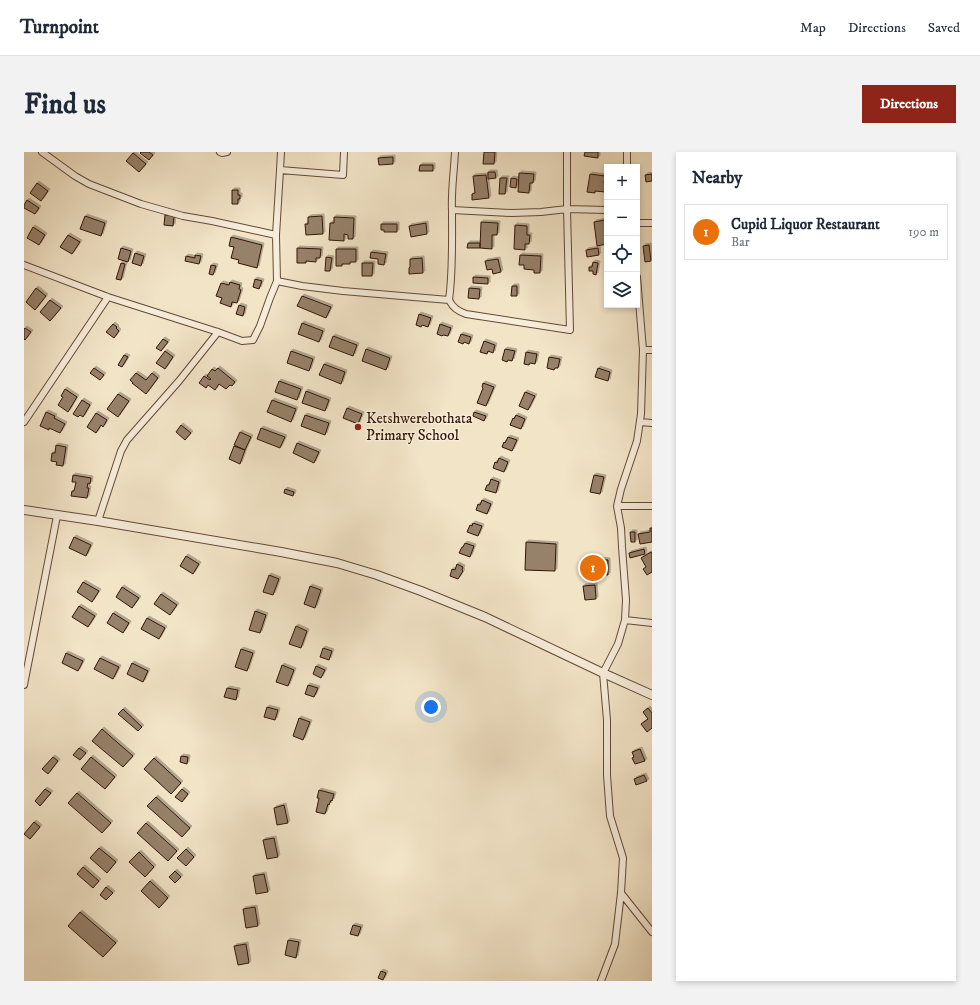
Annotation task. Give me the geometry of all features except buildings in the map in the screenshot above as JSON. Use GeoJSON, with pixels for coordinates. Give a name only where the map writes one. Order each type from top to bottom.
{"type":"FeatureCollection","features":[{"type":"Feature","properties":{"kind":"street"},"geometry":{"type":"LineString","coordinates":[[42,152],[75,176],[89,184],[140,204],[183,216],[276,235]]}},
{"type":"Feature","properties":{"kind":"street"},"geometry":{"type":"LineString","coordinates":[[220,152],[227,152]]}},
{"type":"Feature","properties":{"kind":"street"},"geometry":{"type":"LineString","coordinates":[[24,265],[108,297],[242,341],[253,340],[278,281],[276,235],[281,152]]}},
{"type":"Feature","properties":{"kind":"street"},"geometry":{"type":"LineString","coordinates":[[280,170],[343,175],[344,152]]}},
{"type":"Feature","properties":{"kind":"street"},"geometry":{"type":"LineString","coordinates":[[455,152],[452,210],[451,286],[449,300],[452,305],[458,311],[466,314],[570,330],[567,152]]}},
{"type":"Feature","properties":{"kind":"street"},"geometry":{"type":"LineString","coordinates":[[627,152],[627,164]]}},
{"type":"Feature","properties":{"kind":"street"},"geometry":{"type":"LineString","coordinates":[[452,210],[520,213],[567,209],[604,210]]}},
{"type":"Feature","properties":{"kind":"street"},"geometry":{"type":"LineString","coordinates":[[640,223],[652,223]]}},
{"type":"Feature","properties":{"kind":"street"},"geometry":{"type":"LineString","coordinates":[[278,281],[302,286],[343,291],[449,300]]}},
{"type":"Feature","properties":{"kind":"street"},"geometry":{"type":"LineString","coordinates":[[24,422],[108,297]]}},
{"type":"Feature","properties":{"kind":"street"},"geometry":{"type":"LineString","coordinates":[[602,981],[615,944],[621,893],[623,858],[610,816],[607,775],[607,720],[603,673],[618,644],[625,620],[626,600],[621,528],[617,506],[637,441],[641,414],[643,350],[640,308]]}},
{"type":"Feature","properties":{"kind":"street"},"geometry":{"type":"LineString","coordinates":[[98,522],[121,451],[127,440],[179,381],[218,332]]}},
{"type":"Feature","properties":{"kind":"street"},"geometry":{"type":"LineString","coordinates":[[643,350],[652,350]]}},
{"type":"Feature","properties":{"kind":"street"},"geometry":{"type":"LineString","coordinates":[[640,422],[652,423]]}},
{"type":"Feature","properties":{"kind":"street"},"geometry":{"type":"LineString","coordinates":[[617,506],[652,506]]}},
{"type":"Feature","properties":{"kind":"street"},"geometry":{"type":"LineString","coordinates":[[24,510],[281,552],[337,564],[377,575],[485,617],[652,695]]}},
{"type":"Feature","properties":{"kind":"street"},"geometry":{"type":"LineString","coordinates":[[24,685],[57,516]]}},
{"type":"Feature","properties":{"kind":"street"},"geometry":{"type":"LineString","coordinates":[[625,620],[652,623]]}},
{"type":"Feature","properties":{"kind":"street"},"geometry":{"type":"LineString","coordinates":[[621,893],[652,932]]}},
{"type":"Feature","properties":{"kind":"place","name":"Ketshwerebothata Primary School"},"geometry":{"type":"Point","coordinates":[358,427]}},
{"type":"Feature","properties":{"kind":"place","name":"Cupid Liquor Restaurant"},"geometry":{"type":"Point","coordinates":[593,568]}}]}
